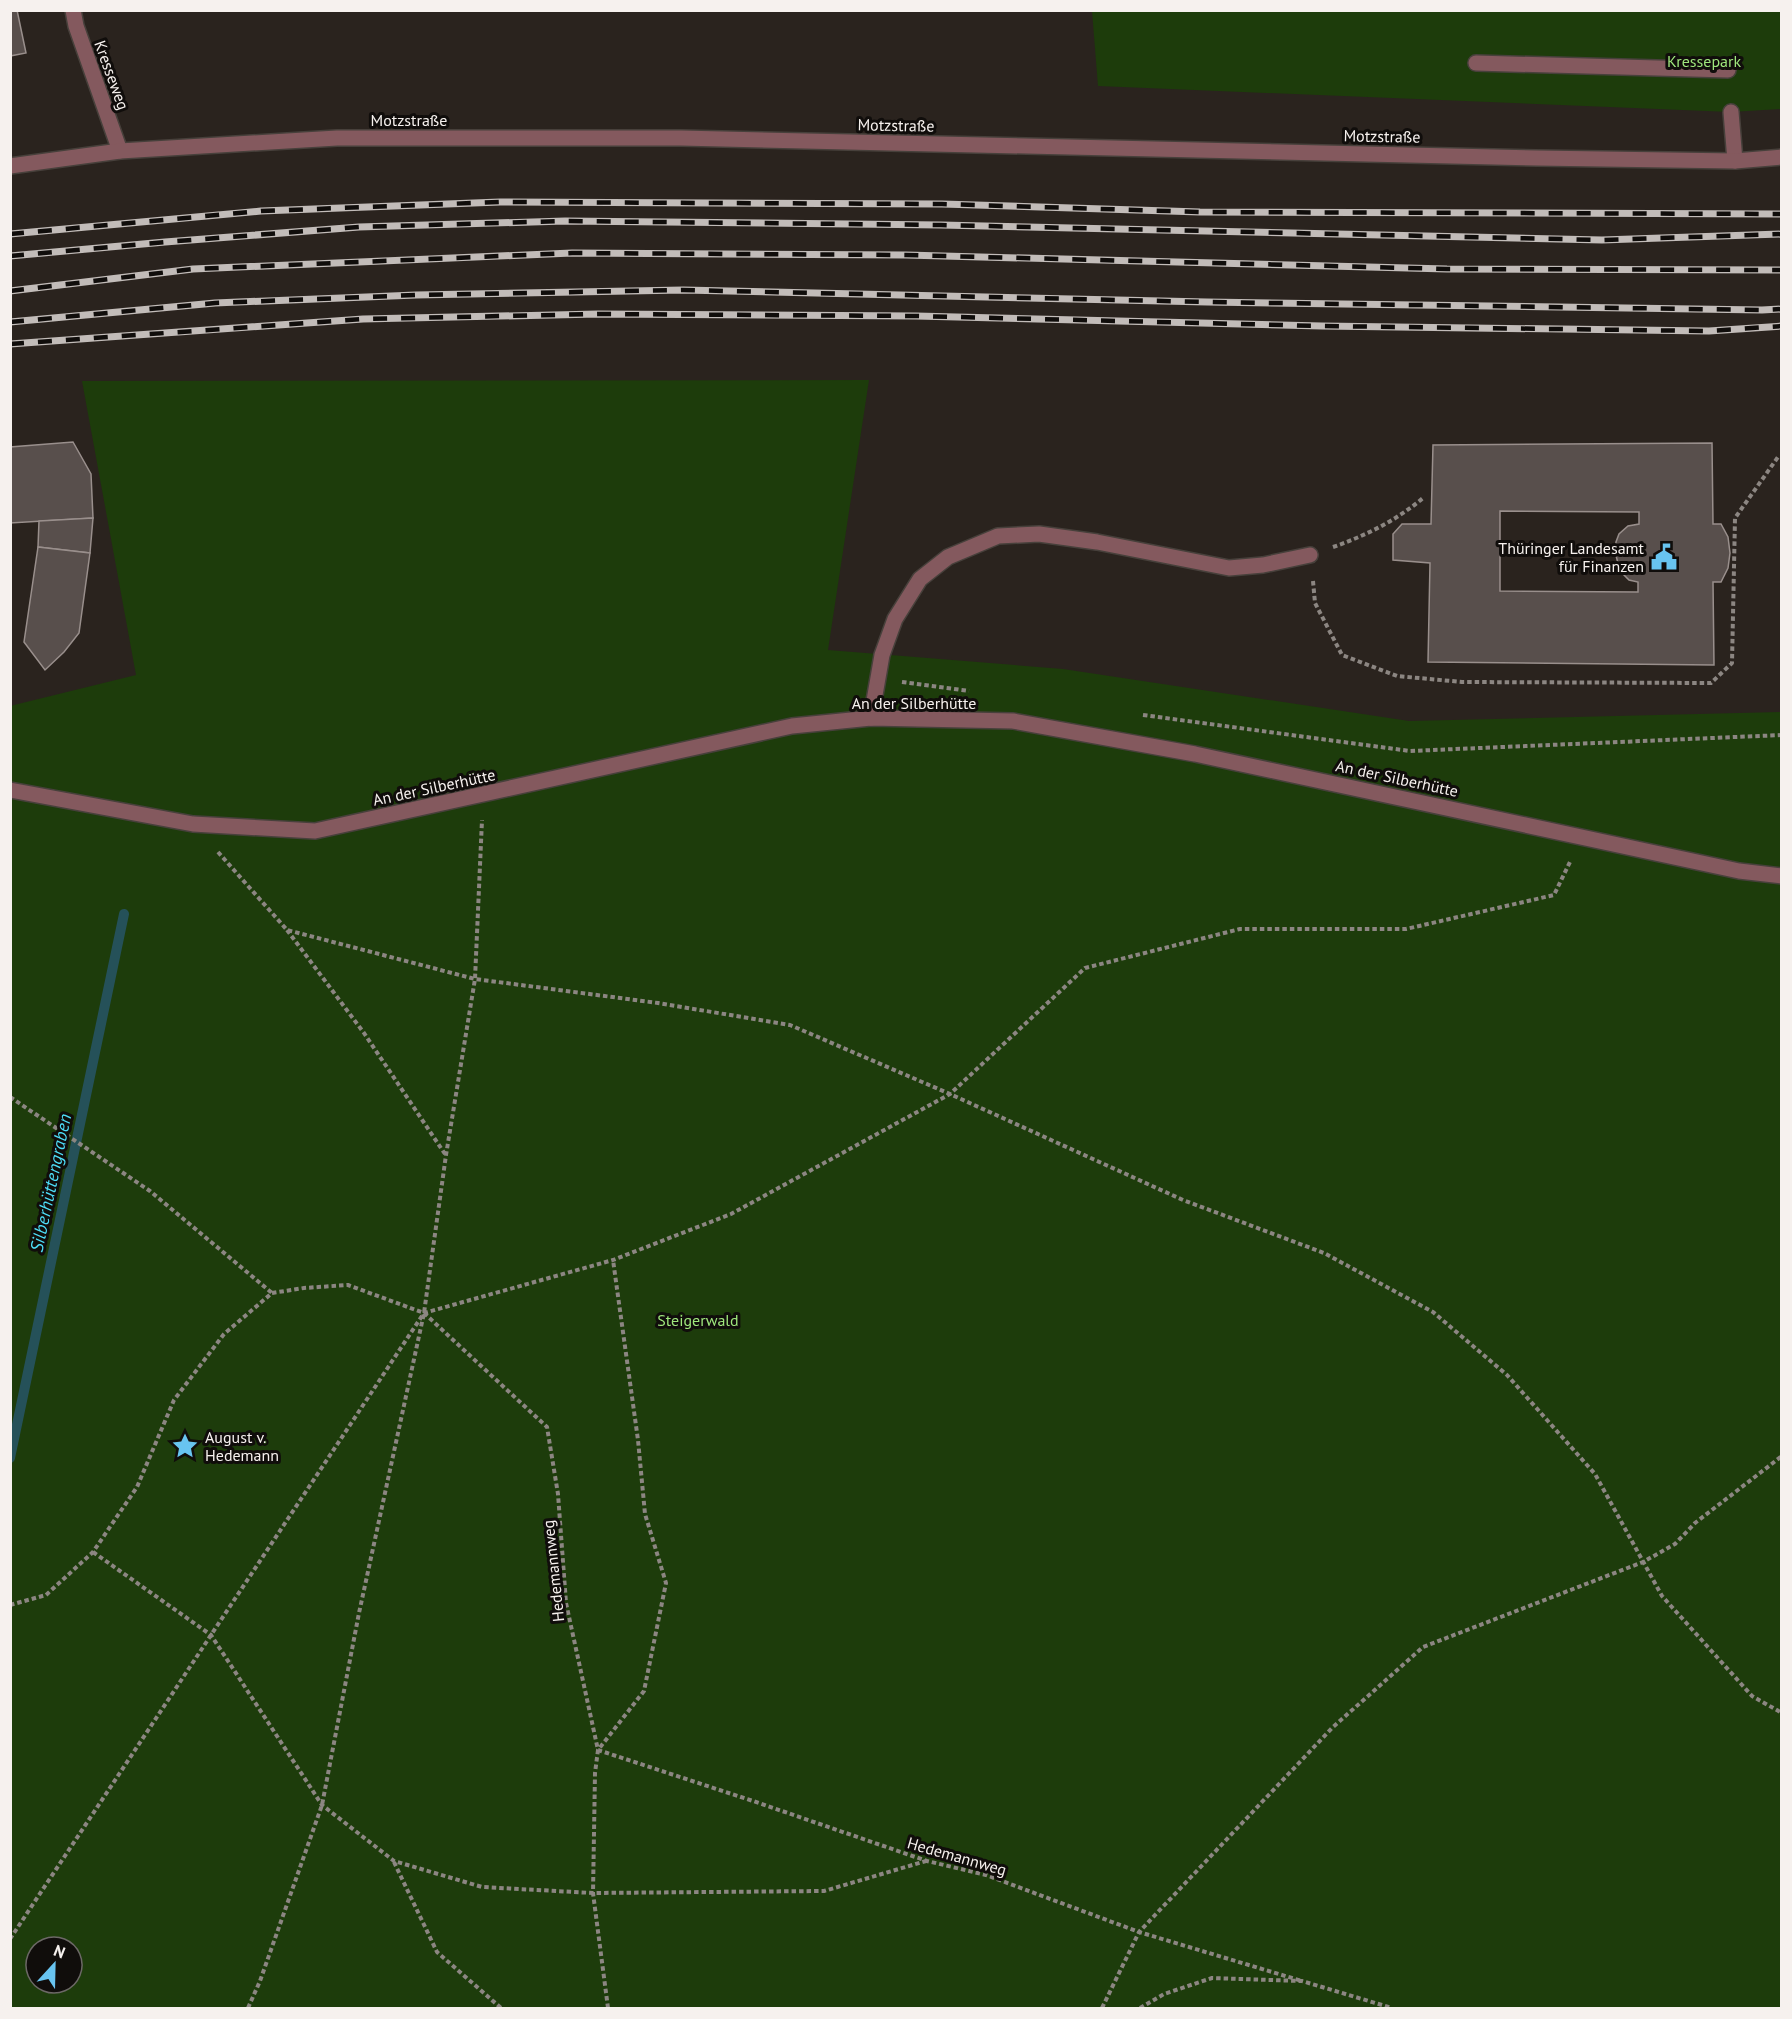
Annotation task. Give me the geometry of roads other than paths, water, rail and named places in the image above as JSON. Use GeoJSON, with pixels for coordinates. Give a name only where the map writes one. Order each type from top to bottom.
{"type":"FeatureCollection","features":[{"type":"Feature","properties":{"kind":"street","name":"Kresseweg"},"geometry":{"type":"LineString","coordinates":[[73,10],[76,26],[120,151]]}},
{"type":"Feature","properties":{"kind":"street"},"geometry":{"type":"LineString","coordinates":[[1476,63],[1728,70]]}},
{"type":"Feature","properties":{"kind":"street"},"geometry":{"type":"LineString","coordinates":[[1731,112],[1734,160]]}},
{"type":"Feature","properties":{"kind":"street","name":"Motzstraße"},"geometry":{"type":"LineString","coordinates":[[10,166],[120,151],[337,138],[681,138],[1513,158],[1734,160],[1782,157]]}},
{"type":"Feature","properties":{"kind":"street"},"geometry":{"type":"LineString","coordinates":[[871,718],[882,655],[895,619],[920,579],[948,557],[998,536],[1039,534],[1098,542],[1229,568],[1263,565],[1310,555]]}},
{"type":"Feature","properties":{"kind":"street","name":"An der Silberhütte"},"geometry":{"type":"LineString","coordinates":[[10,790],[194,824],[315,831],[792,726],[871,718],[1013,721],[1196,754],[1740,870],[1782,876]]}},
{"type":"Feature","properties":{"kind":"waterway","name":"Silberhüttengraben"},"geometry":{"type":"LineString","coordinates":[[10,1458],[124,914]]}},
{"type":"Feature","properties":{"kind":"railway"},"geometry":{"type":"LineString","coordinates":[[10,234],[261,211],[500,202],[942,204],[1200,212],[1782,214]]}},
{"type":"Feature","properties":{"kind":"railway"},"geometry":{"type":"LineString","coordinates":[[10,256],[359,227],[565,221],[941,225],[1602,240],[1782,234]]}},
{"type":"Feature","properties":{"kind":"railway"},"geometry":{"type":"LineString","coordinates":[[10,291],[193,269],[572,253],[906,255],[1447,269],[1782,270]]}},
{"type":"Feature","properties":{"kind":"railway"},"geometry":{"type":"LineString","coordinates":[[10,322],[215,303],[416,295],[683,290],[1207,302],[1782,309]]}},
{"type":"Feature","properties":{"kind":"railway"},"geometry":{"type":"LineString","coordinates":[[10,344],[363,319],[598,314],[916,316],[1322,326],[1709,331],[1782,326]]}},
{"type":"Feature","properties":{"kind":"place","name":"Thüringer Landesamt für Finanzen"},"geometry":{"type":"Point","coordinates":[1664,557]}},
{"type":"Feature","properties":{"kind":"place","name":"August v. Hedemann"},"geometry":{"type":"Point","coordinates":[185,1446]}},
{"type":"Feature","properties":{"kind":"park label","name":"Kressepark"},"geometry":{"type":"Point","coordinates":[1704,61]}},
{"type":"Feature","properties":{"kind":"park label","name":"Steigerwald"},"geometry":{"type":"Point","coordinates":[698,1320]}}]}
